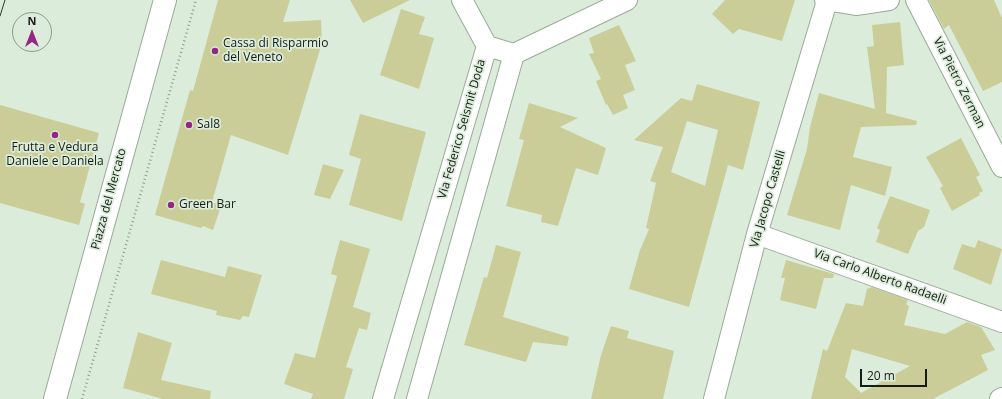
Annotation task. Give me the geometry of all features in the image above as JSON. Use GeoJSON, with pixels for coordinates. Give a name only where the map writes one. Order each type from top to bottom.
{"type":"FeatureCollection","features":[{"type":"Feature","properties":{"kind":"street","name":"Piazza del Mercato"},"geometry":{"type":"LineString","coordinates":[[55,399],[165,0]]}},
{"type":"Feature","properties":{"kind":"street"},"geometry":{"type":"LineString","coordinates":[[462,0],[487,46]]}},
{"type":"Feature","properties":{"kind":"street"},"geometry":{"type":"LineString","coordinates":[[416,399],[514,54],[627,0]]}},
{"type":"Feature","properties":{"kind":"street"},"geometry":{"type":"LineString","coordinates":[[826,0],[856,5],[889,0]]}},
{"type":"Feature","properties":{"kind":"street","name":"Via Jacopo Castelli"},"geometry":{"type":"LineString","coordinates":[[714,399],[757,234],[826,0]]}},
{"type":"Feature","properties":{"kind":"street","name":"Via Pietro Zerman"},"geometry":{"type":"LineString","coordinates":[[916,0],[1002,167]]}},
{"type":"Feature","properties":{"kind":"street","name":"Via Federico Seismit Doda"},"geometry":{"type":"LineString","coordinates":[[383,399],[487,46],[514,54]]}},
{"type":"Feature","properties":{"kind":"street","name":"Via Carlo Alberto Radaelli"},"geometry":{"type":"LineString","coordinates":[[757,234],[1002,322]]}},
{"type":"Feature","properties":{"kind":"path"},"geometry":{"type":"LineString","coordinates":[[82,399],[196,0]]}},
{"type":"Feature","properties":{"kind":"building"},"geometry":{"type":"Polygon","coordinates":[[[218,0],[290,0],[283,22],[321,20],[322,43],[288,155],[231,135],[212,202],[221,206],[213,230],[203,226],[201,228],[155,215],[190,90],[193,91],[218,0]]]}},
{"type":"Feature","properties":{"kind":"building"},"geometry":{"type":"Polygon","coordinates":[[[350,0],[410,0],[363,23],[350,0]]]}},
{"type":"Feature","properties":{"kind":"building"},"geometry":{"type":"Polygon","coordinates":[[[725,0],[795,0],[782,41],[739,29],[733,34],[712,14],[725,0]]]}},
{"type":"Feature","properties":{"kind":"building"},"geometry":{"type":"Polygon","coordinates":[[[929,0],[994,0],[1002,18],[1002,82],[983,91],[949,25],[944,29],[929,0]]]}},
{"type":"Feature","properties":{"kind":"building"},"geometry":{"type":"Polygon","coordinates":[[[401,9],[425,17],[419,34],[434,38],[419,89],[380,75],[401,9]]]}},
{"type":"Feature","properties":{"kind":"building"},"geometry":{"type":"Polygon","coordinates":[[[900,22],[904,65],[887,67],[886,113],[917,121],[916,125],[861,127],[853,157],[892,167],[885,196],[851,185],[840,230],[787,215],[807,149],[810,127],[819,93],[875,109],[867,47],[874,46],[872,25],[900,22]]]}},
{"type":"Feature","properties":{"kind":"building"},"geometry":{"type":"Polygon","coordinates":[[[619,25],[636,61],[625,65],[635,90],[623,95],[628,108],[613,115],[607,104],[606,105],[596,81],[601,79],[589,54],[594,53],[589,38],[619,25]]]}},
{"type":"Feature","properties":{"kind":"building"},"geometry":{"type":"Polygon","coordinates":[[[697,84],[760,102],[743,170],[728,165],[689,307],[629,289],[640,250],[649,229],[646,228],[656,183],[650,181],[663,147],[634,140],[681,98],[692,101],[697,84]],[[687,121],[671,172],[705,186],[718,130],[687,121]]]}},
{"type":"Feature","properties":{"kind":"building"},"geometry":{"type":"Polygon","coordinates":[[[529,103],[578,118],[560,127],[606,148],[598,175],[576,168],[558,226],[541,222],[542,215],[506,206],[524,140],[519,139],[529,103]]]}},
{"type":"Feature","properties":{"kind":"building"},"geometry":{"type":"Polygon","coordinates":[[[0,105],[99,133],[80,202],[85,204],[79,225],[0,203],[0,105]]]}},
{"type":"Feature","properties":{"kind":"building"},"geometry":{"type":"Polygon","coordinates":[[[360,114],[426,132],[402,221],[349,205],[361,159],[349,155],[360,114]]]}},
{"type":"Feature","properties":{"kind":"building"},"geometry":{"type":"Polygon","coordinates":[[[961,138],[980,175],[976,177],[983,191],[979,193],[980,195],[952,211],[940,188],[943,186],[926,157],[961,138]]]}},
{"type":"Feature","properties":{"kind":"building"},"geometry":{"type":"Polygon","coordinates":[[[323,164],[344,170],[330,199],[314,195],[323,164]]]}},
{"type":"Feature","properties":{"kind":"building"},"geometry":{"type":"Polygon","coordinates":[[[890,196],[930,210],[924,227],[918,231],[908,254],[876,242],[880,230],[877,228],[890,196]]]}},
{"type":"Feature","properties":{"kind":"building"},"geometry":{"type":"Polygon","coordinates":[[[340,240],[370,249],[353,307],[371,313],[367,330],[359,328],[346,367],[353,369],[344,399],[311,399],[313,394],[284,384],[295,353],[315,358],[337,276],[331,274],[340,240]]]}},
{"type":"Feature","properties":{"kind":"building"},"geometry":{"type":"Polygon","coordinates":[[[978,240],[1002,249],[991,285],[953,269],[962,244],[975,248],[978,240]]]}},
{"type":"Feature","properties":{"kind":"building"},"geometry":{"type":"Polygon","coordinates":[[[496,245],[521,252],[503,317],[569,337],[567,346],[533,342],[526,362],[464,345],[484,277],[487,278],[496,245]]]}},
{"type":"Feature","properties":{"kind":"building"},"geometry":{"type":"Polygon","coordinates":[[[161,260],[225,277],[228,266],[262,275],[249,317],[243,316],[240,320],[216,315],[217,311],[151,294],[161,260]]]}},
{"type":"Feature","properties":{"kind":"building"},"geometry":{"type":"Polygon","coordinates":[[[786,260],[834,274],[833,278],[824,278],[816,309],[780,300],[785,278],[781,278],[786,260]]]}},
{"type":"Feature","properties":{"kind":"building"},"geometry":{"type":"Polygon","coordinates":[[[872,287],[908,300],[906,304],[909,306],[904,325],[945,334],[967,322],[981,327],[995,350],[981,355],[988,370],[933,399],[811,399],[823,349],[827,351],[846,303],[863,306],[867,289],[872,287]],[[852,349],[845,377],[861,393],[910,366],[852,349]]]}},
{"type":"Feature","properties":{"kind":"building"},"geometry":{"type":"Polygon","coordinates":[[[611,326],[629,331],[627,338],[674,351],[663,399],[591,399],[601,355],[611,326]]]}},
{"type":"Feature","properties":{"kind":"building"},"geometry":{"type":"Polygon","coordinates":[[[138,332],[172,343],[161,380],[211,391],[210,399],[163,399],[123,388],[138,332]]]}},
{"type":"Feature","properties":{"kind":"tram line"},"geometry":{"type":"LineString","coordinates":[[0,16],[5,0]]}},
{"type":"Feature","properties":{"kind":"place","name":"Cassa di Risparmio del Veneto"},"geometry":{"type":"Point","coordinates":[215,51]}},
{"type":"Feature","properties":{"kind":"place","name":"Sal8"},"geometry":{"type":"Point","coordinates":[189,125]}},
{"type":"Feature","properties":{"kind":"place","name":"Frutta e Vedura Daniele e Daniela"},"geometry":{"type":"Point","coordinates":[55,135]}},
{"type":"Feature","properties":{"kind":"place","name":"Green Bar"},"geometry":{"type":"Point","coordinates":[171,205]}}]}
